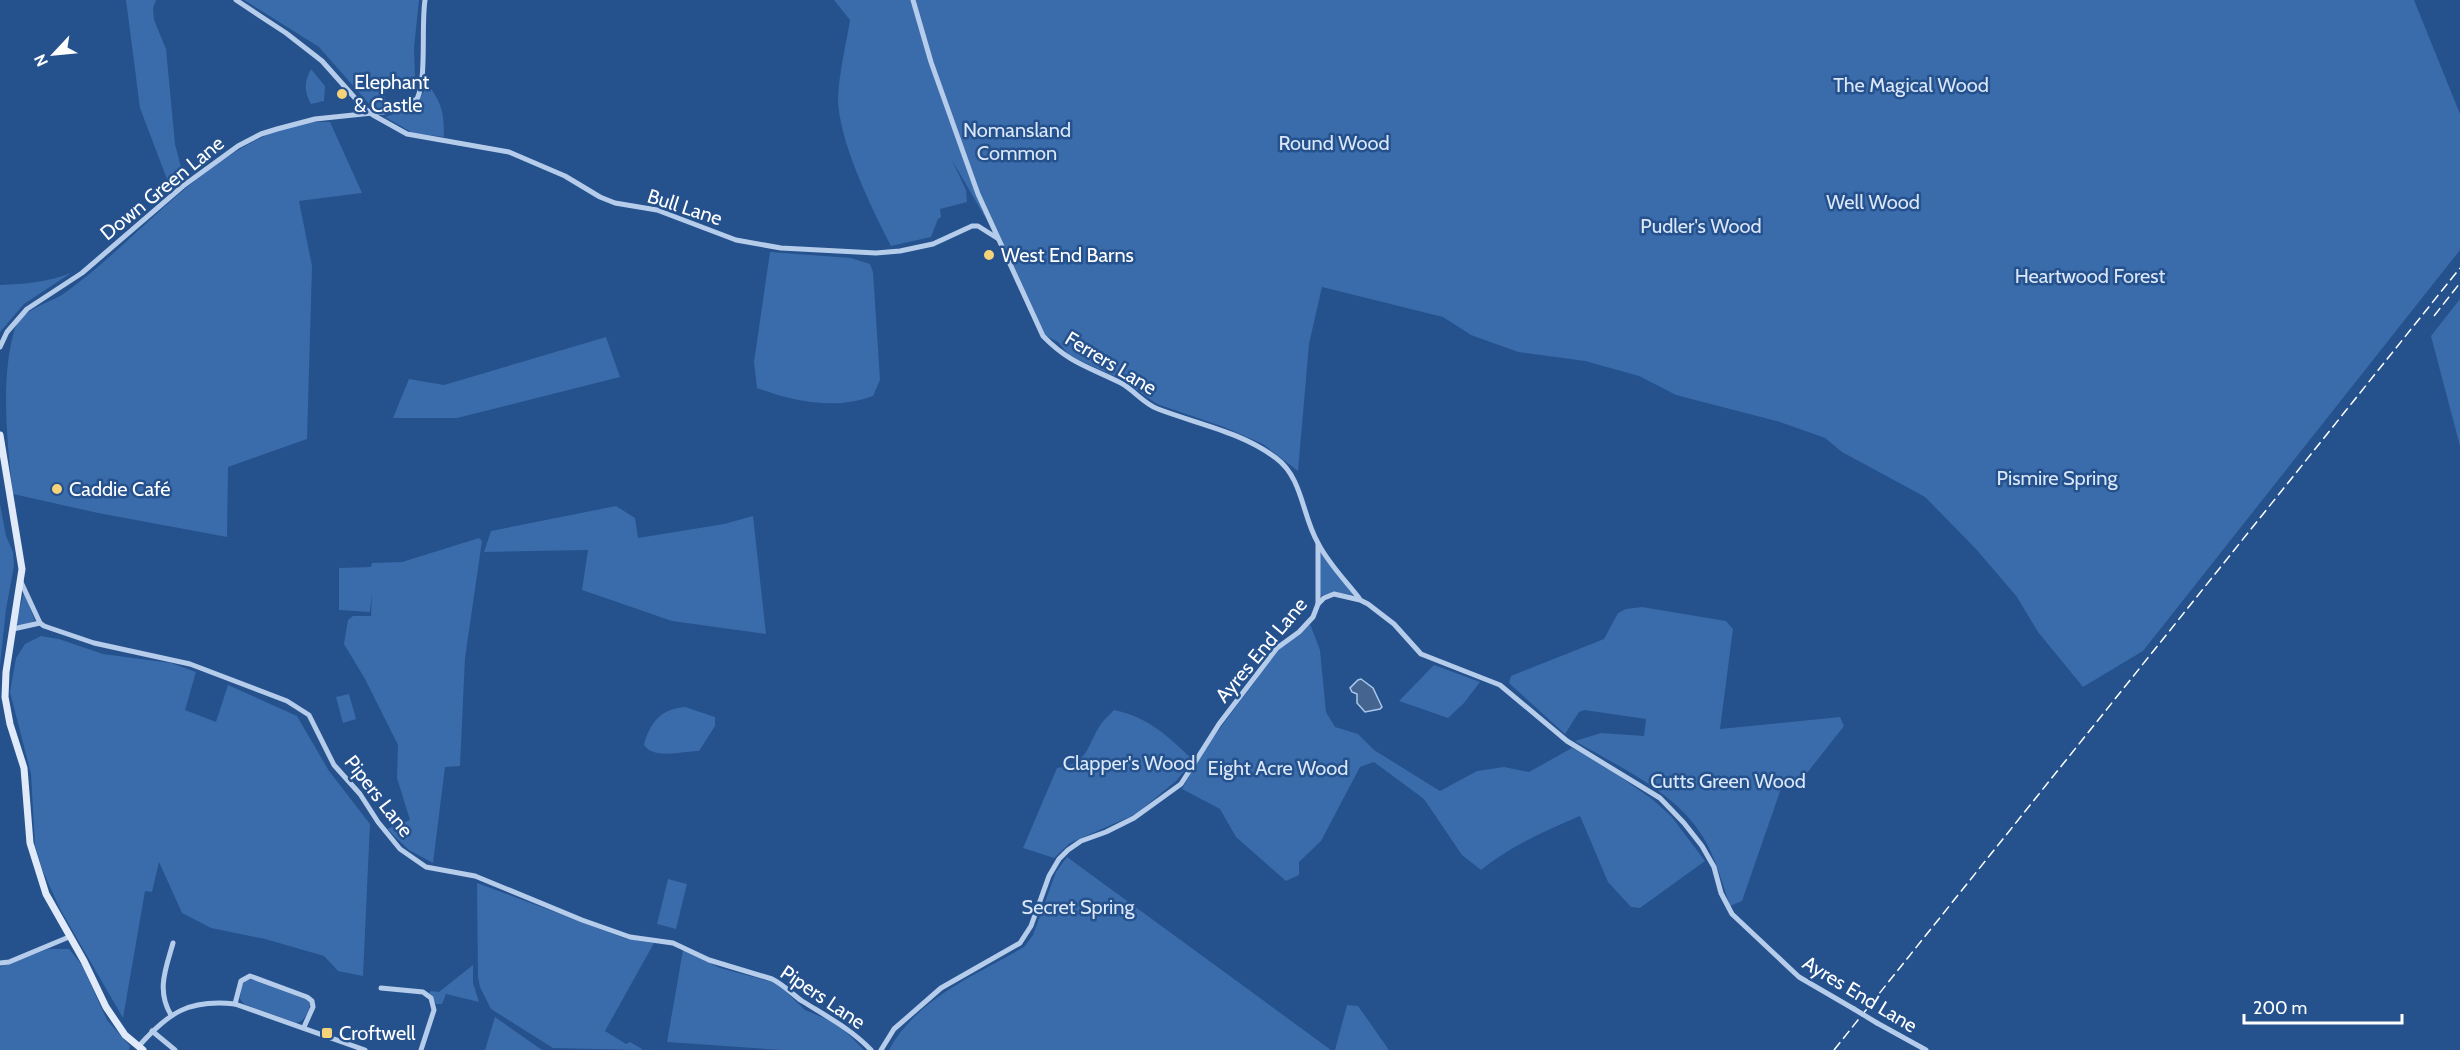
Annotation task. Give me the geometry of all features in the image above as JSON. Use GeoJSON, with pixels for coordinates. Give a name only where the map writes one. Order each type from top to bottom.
{"type":"FeatureCollection","features":[{"type":"Feature","properties":{"kind":"street"},"geometry":{"type":"LineString","coordinates":[[236,0],[286,33],[322,61],[373,115]]}},
{"type":"Feature","properties":{"kind":"street","name":"Down Green Lane"},"geometry":{"type":"LineString","coordinates":[[0,347],[7,332],[27,309],[82,273],[183,186],[238,146],[261,134],[315,119],[373,115],[406,106],[417,99],[422,86],[422,30],[425,0]]}},
{"type":"Feature","properties":{"kind":"street","name":"Ferrers Lane"},"geometry":{"type":"LineString","coordinates":[[913,0],[978,194],[1043,336],[1054,348],[1091,371],[1122,383],[1155,408],[1209,425],[1255,445],[1278,459],[1286,466],[1297,486],[1318,544],[1360,600]]}},
{"type":"Feature","properties":{"kind":"street","name":"Bull Lane"},"geometry":{"type":"LineString","coordinates":[[373,115],[407,134],[509,152],[565,176],[600,197],[615,203],[657,210],[736,240],[782,248],[876,253],[933,244],[972,226],[978,226],[997,238]]}},
{"type":"Feature","properties":{"kind":"street"},"geometry":{"type":"LineString","coordinates":[[0,435],[20,557],[21,582],[6,672],[5,697],[10,724],[24,768],[30,843],[46,894],[84,961],[113,1019],[141,1048],[152,1031],[171,1015],[195,1005],[235,1004],[365,1050]]}},
{"type":"Feature","properties":{"kind":"street","name":"Ferrers Lane"},"geometry":{"type":"LineString","coordinates":[[1318,544],[1318,604]]}},
{"type":"Feature","properties":{"kind":"street"},"geometry":{"type":"LineString","coordinates":[[13,629],[40,623],[21,582]]}},
{"type":"Feature","properties":{"kind":"street","name":"Ayres End Lane"},"geometry":{"type":"LineString","coordinates":[[881,1050],[894,1029],[941,988],[1020,943],[1031,926],[1049,876],[1059,859],[1068,850],[1081,841],[1134,818],[1181,784],[1219,724],[1277,648],[1299,632],[1313,617],[1318,604],[1324,598],[1334,594],[1360,600],[1394,624],[1421,654],[1500,685],[1567,741],[1660,798],[1702,846],[1714,867],[1721,893],[1732,914],[1790,970],[1926,1050]]}},
{"type":"Feature","properties":{"kind":"street","name":"Pipers Lane"},"geometry":{"type":"LineString","coordinates":[[40,623],[59,632],[94,643],[190,664],[287,701],[309,715],[334,765],[360,795],[400,849],[426,867],[475,876],[591,924],[630,937],[673,944],[709,960],[772,979],[844,1026],[871,1050]]}},
{"type":"Feature","properties":{"kind":"street"},"geometry":{"type":"LineString","coordinates":[[0,963],[9,962],[69,938]]}},
{"type":"Feature","properties":{"kind":"street"},"geometry":{"type":"LineString","coordinates":[[171,1015],[164,1001],[162,988],[173,943]]}},
{"type":"Feature","properties":{"kind":"street"},"geometry":{"type":"LineString","coordinates":[[235,1004],[241,981],[250,976],[308,997],[313,1007],[304,1027]]}},
{"type":"Feature","properties":{"kind":"street"},"geometry":{"type":"LineString","coordinates":[[381,988],[423,992],[431,998],[434,1010],[421,1050]]}},
{"type":"Feature","properties":{"kind":"street"},"geometry":{"type":"LineString","coordinates":[[152,1031],[175,1050]]}},
{"type":"Feature","properties":{"kind":"green space"},"geometry":{"type":"Polygon","coordinates":[[[126,0],[156,0],[153,8],[154,20],[166,49],[175,144],[184,179],[170,187],[140,108],[126,0]]]}},
{"type":"Feature","properties":{"kind":"green space"},"geometry":{"type":"Polygon","coordinates":[[[244,0],[419,0],[414,48],[415,79],[389,84],[384,95],[389,111],[376,112],[319,47],[244,0]]]}},
{"type":"Feature","properties":{"kind":"green space","name":"Heartwood Forest"},"geometry":{"type":"Polygon","coordinates":[[[834,0],[2414,0],[2460,114],[2460,250],[2143,651],[2083,687],[2038,632],[2017,597],[1976,549],[1925,497],[1842,452],[1825,438],[1780,422],[1676,395],[1639,376],[1585,361],[1518,352],[1471,335],[1443,317],[1322,287],[1309,344],[1298,471],[1263,444],[1224,427],[1157,404],[1121,379],[1070,356],[1058,342],[1043,334],[1008,257],[952,160],[966,190],[967,202],[940,209],[941,217],[931,237],[891,246],[857,174],[839,115],[841,69],[850,20],[834,0]]]}},
{"type":"Feature","properties":{"kind":"green space"},"geometry":{"type":"Polygon","coordinates":[[[311,69],[325,86],[324,101],[311,104],[306,87],[311,69]]]}},
{"type":"Feature","properties":{"kind":"green space"},"geometry":{"type":"Polygon","coordinates":[[[427,83],[441,108],[444,137],[413,133],[385,117],[416,102],[421,97],[427,83]]]}},
{"type":"Feature","properties":{"kind":"green space"},"geometry":{"type":"Polygon","coordinates":[[[314,122],[330,122],[362,193],[299,201],[312,266],[307,439],[228,467],[227,537],[98,513],[13,494],[7,432],[6,389],[10,347],[19,321],[24,315],[66,292],[220,162],[249,144],[279,130],[314,122]]]}},
{"type":"Feature","properties":{"kind":"green space"},"geometry":{"type":"Polygon","coordinates":[[[770,252],[851,258],[870,264],[873,272],[880,380],[873,396],[844,403],[815,402],[786,397],[757,388],[754,362],[770,252]]]}},
{"type":"Feature","properties":{"kind":"green space"},"geometry":{"type":"Polygon","coordinates":[[[71,273],[24,304],[0,332],[0,285],[54,279],[71,273]]]}},
{"type":"Feature","properties":{"kind":"green space"},"geometry":{"type":"Polygon","coordinates":[[[2460,299],[2460,446],[2431,336],[2460,299]]]}},
{"type":"Feature","properties":{"kind":"green space"},"geometry":{"type":"Polygon","coordinates":[[[606,337],[620,377],[457,418],[393,418],[409,379],[444,385],[606,337]]]}},
{"type":"Feature","properties":{"kind":"green space"},"geometry":{"type":"Polygon","coordinates":[[[0,504],[6,536],[13,552],[14,566],[6,609],[0,666],[0,504]]]}},
{"type":"Feature","properties":{"kind":"green space"},"geometry":{"type":"Polygon","coordinates":[[[616,506],[635,518],[638,538],[724,524],[753,516],[766,634],[672,621],[582,590],[588,550],[484,552],[491,531],[616,506]]]}},
{"type":"Feature","properties":{"kind":"green space"},"geometry":{"type":"Polygon","coordinates":[[[479,538],[482,541],[465,658],[460,766],[445,767],[433,863],[409,850],[387,829],[410,820],[397,778],[398,745],[365,679],[344,644],[348,620],[353,616],[371,616],[372,592],[370,612],[339,610],[339,568],[371,567],[372,563],[402,562],[479,538]]]}},
{"type":"Feature","properties":{"kind":"green space"},"geometry":{"type":"Polygon","coordinates":[[[1320,549],[1352,595],[1335,592],[1320,596],[1320,549]]]}},
{"type":"Feature","properties":{"kind":"green space"},"geometry":{"type":"Polygon","coordinates":[[[24,592],[35,621],[19,626],[16,623],[24,592]]]}},
{"type":"Feature","properties":{"kind":"green space","name":"Cutts Green Wood"},"geometry":{"type":"Polygon","coordinates":[[[1642,607],[1726,621],[1733,629],[1720,729],[1840,717],[1844,726],[1803,778],[1784,780],[1742,901],[1730,906],[1712,853],[1692,821],[1678,807],[1645,782],[1575,741],[1601,733],[1644,736],[1646,719],[1584,710],[1579,712],[1565,734],[1509,683],[1511,676],[1604,639],[1618,613],[1626,609],[1642,607]]]}},
{"type":"Feature","properties":{"kind":"green space","name":"Eight Acre Wood"},"geometry":{"type":"Polygon","coordinates":[[[1310,624],[1320,650],[1326,712],[1335,727],[1358,734],[1374,750],[1440,791],[1477,771],[1504,767],[1529,772],[1572,748],[1599,762],[1652,799],[1671,816],[1705,861],[1640,908],[1631,907],[1608,882],[1580,816],[1528,840],[1481,870],[1462,855],[1424,799],[1374,762],[1360,767],[1321,841],[1299,862],[1299,875],[1286,881],[1236,837],[1220,809],[1182,789],[1203,751],[1267,665],[1281,647],[1310,624]]]}},
{"type":"Feature","properties":{"kind":"green space"},"geometry":{"type":"Polygon","coordinates":[[[41,636],[59,639],[103,654],[171,663],[196,672],[185,710],[216,722],[228,685],[297,716],[329,771],[370,824],[363,976],[338,971],[324,956],[265,939],[211,928],[182,913],[159,862],[152,892],[145,891],[123,1018],[60,909],[42,869],[35,845],[31,774],[10,692],[16,658],[25,644],[41,636]]]}},
{"type":"Feature","properties":{"kind":"green space"},"geometry":{"type":"Polygon","coordinates":[[[1434,665],[1480,682],[1464,703],[1448,718],[1399,701],[1434,665]]]}},
{"type":"Feature","properties":{"kind":"green space"},"geometry":{"type":"Polygon","coordinates":[[[349,694],[356,719],[343,723],[336,697],[349,694]]]}},
{"type":"Feature","properties":{"kind":"green space"},"geometry":{"type":"Polygon","coordinates":[[[685,707],[715,717],[715,726],[699,751],[670,754],[649,750],[644,745],[653,723],[669,711],[685,707]]]}},
{"type":"Feature","properties":{"kind":"green space","name":"Clapper's Wood"},"geometry":{"type":"Polygon","coordinates":[[[1114,710],[1148,723],[1193,760],[1176,781],[1136,814],[1070,843],[1054,858],[1023,848],[1057,768],[1068,766],[1081,758],[1101,724],[1114,710]]]}},
{"type":"Feature","properties":{"kind":"green space","name":"Secret Spring"},"geometry":{"type":"Polygon","coordinates":[[[1067,857],[1331,1050],[889,1050],[915,1016],[931,1002],[968,978],[1024,947],[1033,935],[1056,872],[1067,857]]]}},
{"type":"Feature","properties":{"kind":"green space"},"geometry":{"type":"Polygon","coordinates":[[[668,879],[687,884],[676,929],[657,924],[668,879]]]}},
{"type":"Feature","properties":{"kind":"green space"},"geometry":{"type":"Polygon","coordinates":[[[477,883],[627,939],[654,943],[605,1031],[626,1044],[630,1042],[641,1050],[553,1048],[491,1009],[480,987],[478,977],[477,883]]]}},
{"type":"Feature","properties":{"kind":"green space"},"geometry":{"type":"Polygon","coordinates":[[[48,949],[69,949],[82,965],[107,1020],[130,1046],[129,1050],[0,1050],[0,967],[48,949]]]}},
{"type":"Feature","properties":{"kind":"green space"},"geometry":{"type":"Polygon","coordinates":[[[683,950],[720,968],[772,982],[805,1010],[842,1028],[864,1050],[781,1050],[667,1042],[683,950]]]}},
{"type":"Feature","properties":{"kind":"green space"},"geometry":{"type":"Polygon","coordinates":[[[473,965],[473,983],[479,1002],[446,994],[442,1004],[436,1004],[429,993],[439,992],[473,965]]]}},
{"type":"Feature","properties":{"kind":"green space"},"geometry":{"type":"Polygon","coordinates":[[[250,979],[306,999],[310,1003],[306,1016],[302,1021],[296,1023],[244,1004],[240,999],[242,985],[250,979]]]}},
{"type":"Feature","properties":{"kind":"green space"},"geometry":{"type":"Polygon","coordinates":[[[1347,1005],[1358,1006],[1389,1050],[1335,1050],[1347,1005]]]}},
{"type":"Feature","properties":{"kind":"green space"},"geometry":{"type":"Polygon","coordinates":[[[495,1017],[542,1050],[485,1050],[495,1017]]]}},
{"type":"Feature","properties":{"kind":"shaded area"},"geometry":{"type":"Polygon","coordinates":[[[1361,679],[1373,688],[1382,707],[1380,709],[1365,712],[1357,703],[1357,694],[1350,688],[1361,679]]]}},
{"type":"Feature","properties":{"kind":"railway"},"geometry":{"type":"LineString","coordinates":[[1834,1050],[2460,268]]}},
{"type":"Feature","properties":{"kind":"railway"},"geometry":{"type":"LineString","coordinates":[[2434,316],[2460,283]]}},
{"type":"Feature","properties":{"kind":"place","name":"Elephant & Castle"},"geometry":{"type":"Point","coordinates":[342,94]}},
{"type":"Feature","properties":{"kind":"place","name":"West End Barns"},"geometry":{"type":"Point","coordinates":[989,255]}},
{"type":"Feature","properties":{"kind":"place","name":"Caddie Café"},"geometry":{"type":"Point","coordinates":[57,489]}},
{"type":"Feature","properties":{"kind":"place","name":"Croftwell"},"geometry":{"type":"Point","coordinates":[327,1033]}},
{"type":"Feature","properties":{"kind":"park label","name":"The Magical Wood"},"geometry":{"type":"Point","coordinates":[1911,85]}},
{"type":"Feature","properties":{"kind":"park label","name":"Nomansland Common"},"geometry":{"type":"Point","coordinates":[1017,142]}},
{"type":"Feature","properties":{"kind":"park label","name":"Round Wood"},"geometry":{"type":"Point","coordinates":[1334,143]}},
{"type":"Feature","properties":{"kind":"park label","name":"Well Wood"},"geometry":{"type":"Point","coordinates":[1873,202]}},
{"type":"Feature","properties":{"kind":"park label","name":"Pudler's Wood"},"geometry":{"type":"Point","coordinates":[1701,226]}},
{"type":"Feature","properties":{"kind":"park label","name":"Pismire Spring"},"geometry":{"type":"Point","coordinates":[2057,478]}}]}
